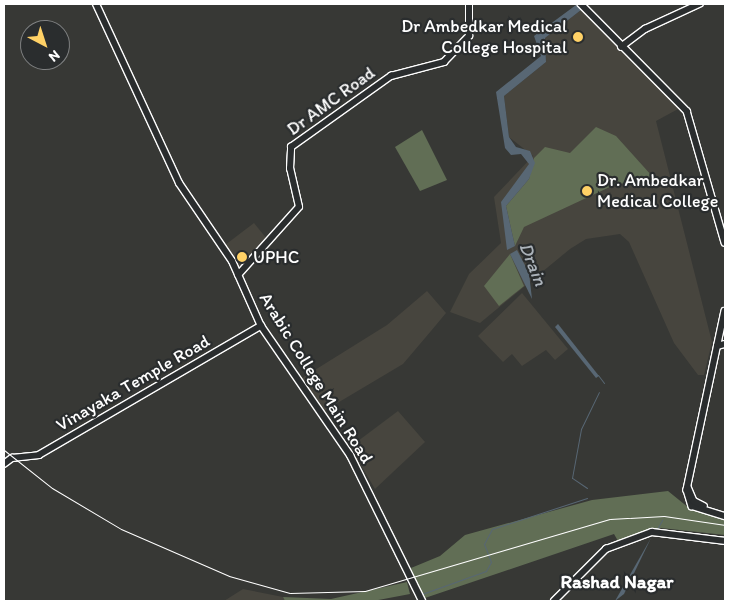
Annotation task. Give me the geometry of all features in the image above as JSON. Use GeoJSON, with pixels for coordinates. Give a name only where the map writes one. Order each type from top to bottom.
{"type":"FeatureCollection","features":[{"type":"Feature","properties":{"kind":"main road","name":"Arabic College Main Road"},"geometry":{"type":"LineString","coordinates":[[96,4],[149,126],[238,275],[262,326],[350,455],[402,556],[420,601]]}},
{"type":"Feature","properties":{"kind":"street","name":"Dr AMC Road"},"geometry":{"type":"LineString","coordinates":[[238,275],[299,207],[290,169],[291,147],[391,76],[444,62],[468,36],[469,4]]}},
{"type":"Feature","properties":{"kind":"street"},"geometry":{"type":"LineString","coordinates":[[581,4],[621,47],[687,110],[725,243]]}},
{"type":"Feature","properties":{"kind":"street"},"geometry":{"type":"LineString","coordinates":[[621,47],[645,29],[699,4]]}},
{"type":"Feature","properties":{"kind":"street"},"geometry":{"type":"LineString","coordinates":[[725,311],[688,487],[694,502],[725,514]]}},
{"type":"Feature","properties":{"kind":"street","name":"Vinayaka Temple Road"},"geometry":{"type":"LineString","coordinates":[[4,464],[18,457],[38,455],[262,326]]}},
{"type":"Feature","properties":{"kind":"street"},"geometry":{"type":"LineString","coordinates":[[717,346],[725,344]]}},
{"type":"Feature","properties":{"kind":"street"},"geometry":{"type":"LineString","coordinates":[[554,601],[606,549],[655,532],[725,541]]}},
{"type":"Feature","properties":{"kind":"street"},"geometry":{"type":"LineString","coordinates":[[668,534],[725,537]]}},
{"type":"Feature","properties":{"kind":"shaded area","name":"Dr. Ambedkar Medical College"},"geometry":{"type":"Polygon","coordinates":[[[581,10],[680,108],[656,121],[712,342],[704,375],[698,375],[674,343],[629,242],[620,234],[586,239],[570,249],[480,323],[450,312],[469,274],[501,243],[494,197],[533,156],[509,137],[504,96],[546,62],[545,38],[581,10]]]}},
{"type":"Feature","properties":{"kind":"shaded area","name":"UPHC"},"geometry":{"type":"Polygon","coordinates":[[[254,223],[267,239],[241,268],[225,245],[254,223]]]}},
{"type":"Feature","properties":{"kind":"shaded area"},"geometry":{"type":"Polygon","coordinates":[[[427,291],[446,313],[403,364],[324,411],[302,378],[387,325],[427,291]]]}},
{"type":"Feature","properties":{"kind":"shaded area"},"geometry":{"type":"Polygon","coordinates":[[[522,293],[568,349],[555,360],[546,350],[522,366],[512,354],[503,362],[478,336],[522,293]]]}},
{"type":"Feature","properties":{"kind":"shaded area"},"geometry":{"type":"Polygon","coordinates":[[[398,411],[425,442],[375,489],[350,447],[398,411]]]}},
{"type":"Feature","properties":{"kind":"shaded area"},"geometry":{"type":"Polygon","coordinates":[[[243,589],[283,597],[285,601],[224,601],[243,589]]]}},
{"type":"Feature","properties":{"kind":"green space"},"geometry":{"type":"Polygon","coordinates":[[[596,127],[616,136],[652,176],[612,186],[524,227],[515,246],[506,206],[529,179],[534,158],[545,147],[570,153],[596,127]]]}},
{"type":"Feature","properties":{"kind":"green space"},"geometry":{"type":"Polygon","coordinates":[[[422,130],[447,180],[420,191],[395,147],[422,130]]]}},
{"type":"Feature","properties":{"kind":"green space"},"geometry":{"type":"Polygon","coordinates":[[[510,254],[524,286],[499,306],[484,286],[510,254]]]}},
{"type":"Feature","properties":{"kind":"green space"},"geometry":{"type":"Polygon","coordinates":[[[668,491],[689,508],[725,518],[725,535],[661,528],[618,541],[614,534],[422,599],[411,568],[440,556],[465,535],[592,500],[668,491]]]}},
{"type":"Feature","properties":{"kind":"green space"},"geometry":{"type":"Polygon","coordinates":[[[407,582],[410,594],[373,601],[285,601],[283,597],[331,599],[407,582]]]}},
{"type":"Feature","properties":{"kind":"water"},"geometry":{"type":"Polygon","coordinates":[[[576,5],[581,10],[545,38],[546,62],[504,96],[509,137],[516,147],[530,151],[535,163],[529,179],[506,206],[515,246],[507,250],[501,202],[529,164],[521,154],[511,155],[505,148],[496,92],[541,56],[534,36],[576,5]]]}},
{"type":"Feature","properties":{"kind":"water"},"geometry":{"type":"Polygon","coordinates":[[[517,250],[529,273],[532,299],[510,254],[517,250]]]}},
{"type":"Feature","properties":{"kind":"water"},"geometry":{"type":"Polygon","coordinates":[[[558,324],[599,376],[596,378],[555,327],[558,324]]]}},
{"type":"Feature","properties":{"kind":"water"},"geometry":{"type":"Polygon","coordinates":[[[651,538],[624,594],[615,601],[651,538]]]}},
{"type":"Feature","properties":{"kind":"waterway","name":"Drain"},"geometry":{"type":"LineString","coordinates":[[598,375],[604,383]]}},
{"type":"Feature","properties":{"kind":"waterway","name":"Drain"},"geometry":{"type":"LineString","coordinates":[[587,488],[572,478],[581,429],[599,392]]}},
{"type":"Feature","properties":{"kind":"waterway","name":"Drain"},"geometry":{"type":"LineString","coordinates":[[422,594],[486,571],[491,562],[484,544],[492,529],[587,498]]}},
{"type":"Feature","properties":{"kind":"waterway"},"geometry":{"type":"LineString","coordinates":[[656,531],[662,520]]}},
{"type":"Feature","properties":{"kind":"railway"},"geometry":{"type":"LineString","coordinates":[[4,450],[52,488],[121,529],[229,576],[290,593],[365,591],[610,519],[664,516],[725,525]]}},
{"type":"Feature","properties":{"kind":"place","name":"Dr Ambedkar Medical College Hospital"},"geometry":{"type":"Point","coordinates":[578,37]}},
{"type":"Feature","properties":{"kind":"place","name":"Dr. Ambedkar Medical College"},"geometry":{"type":"Point","coordinates":[587,191]}},
{"type":"Feature","properties":{"kind":"place","name":"UPHC"},"geometry":{"type":"Point","coordinates":[242,257]}},
{"type":"Feature","properties":{"kind":"district","name":"Rashad Nagar"},"geometry":{"type":"Point","coordinates":[617,582]}}]}
